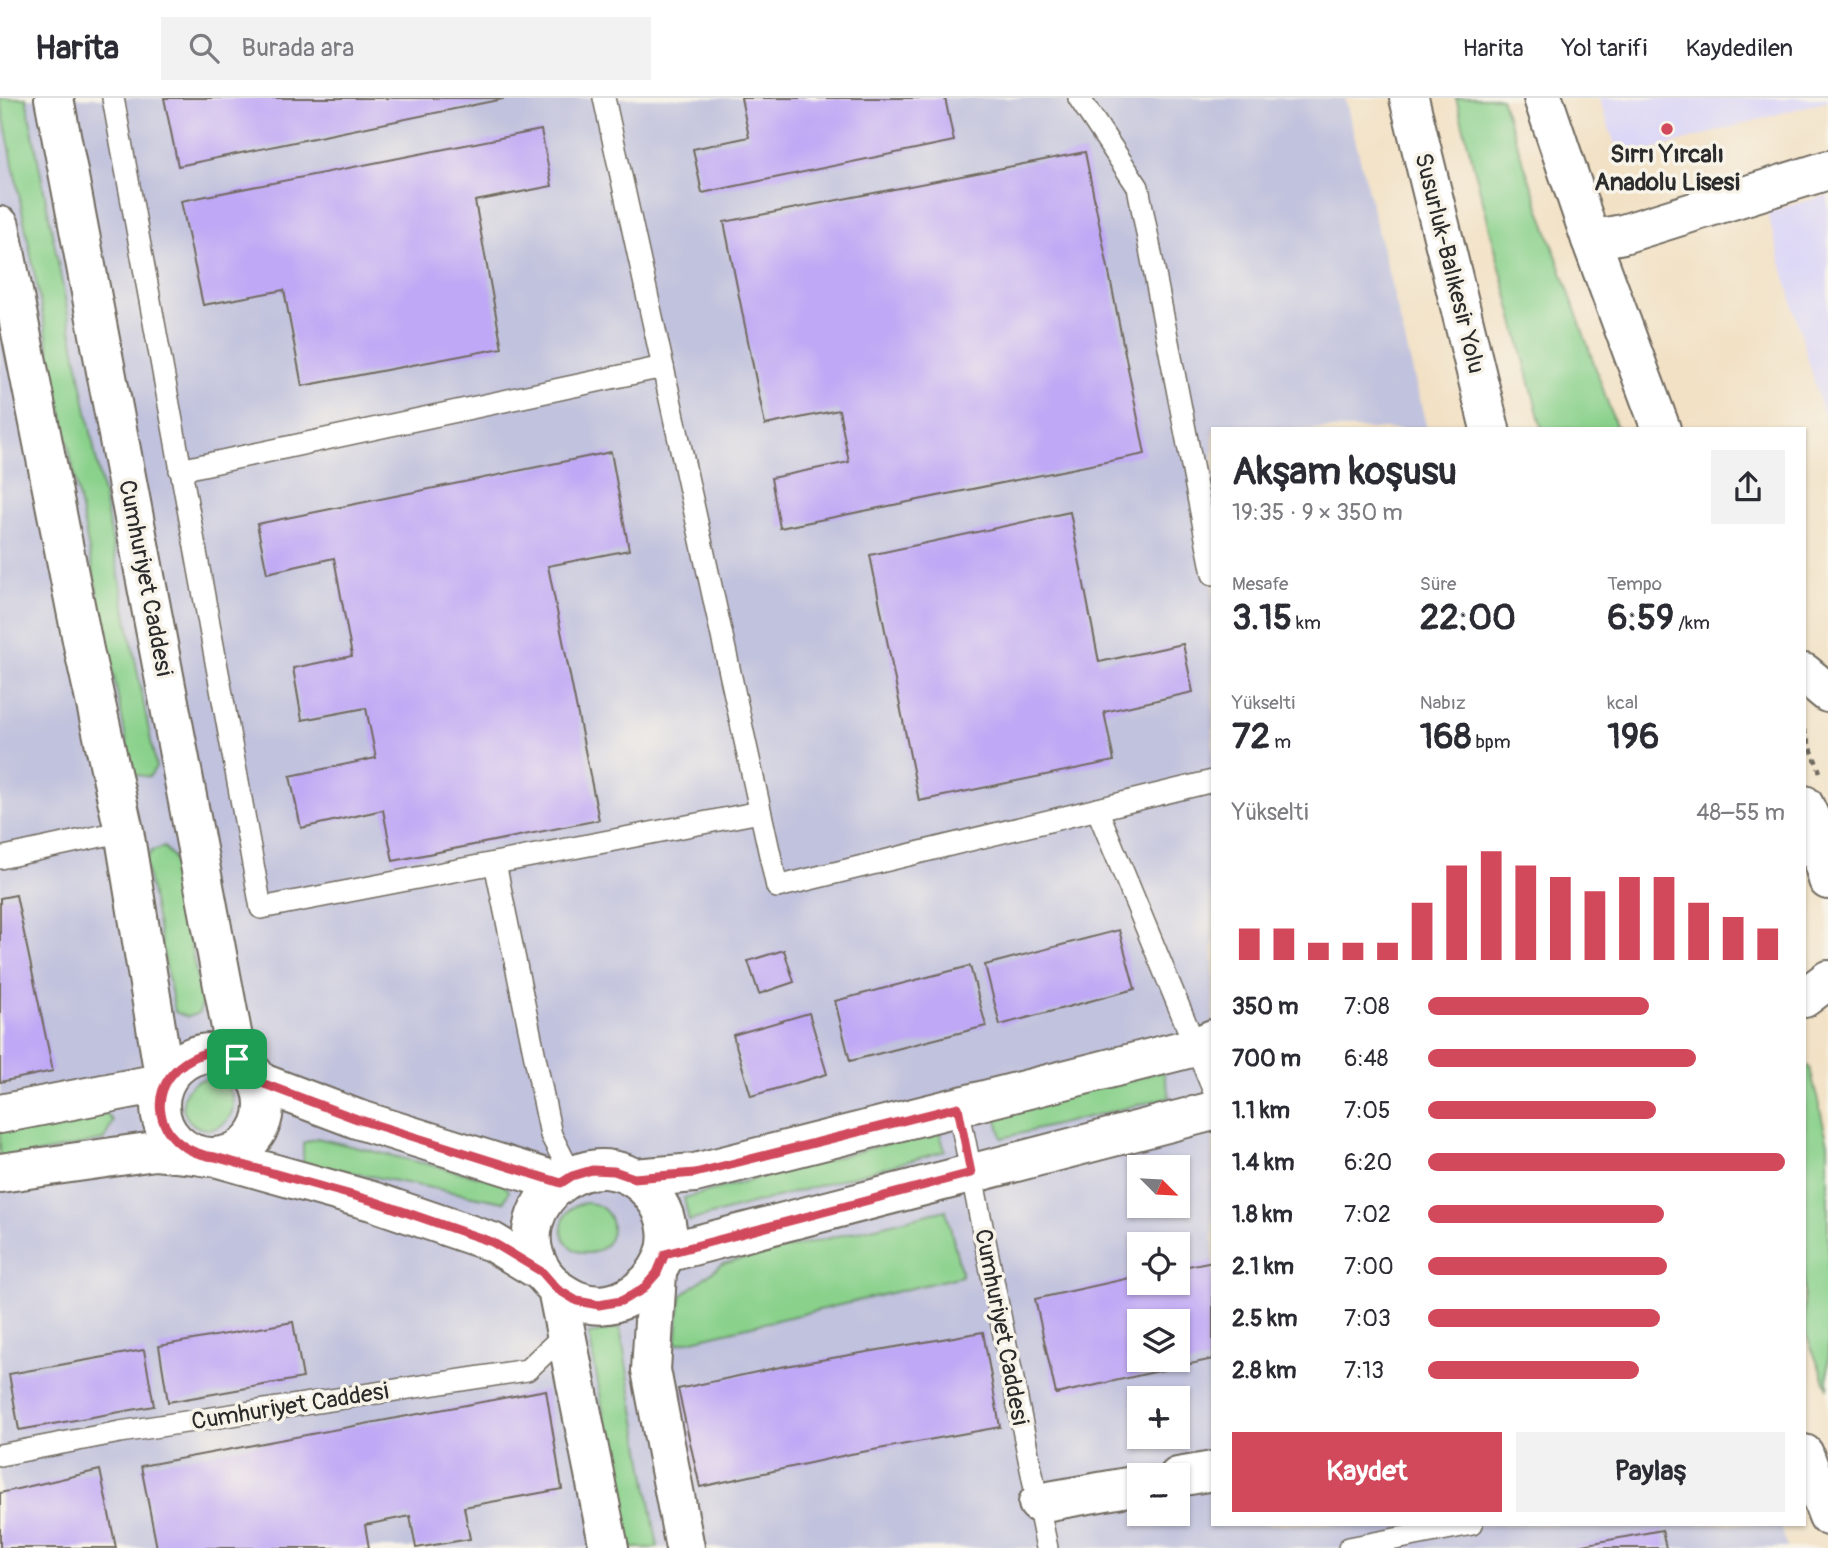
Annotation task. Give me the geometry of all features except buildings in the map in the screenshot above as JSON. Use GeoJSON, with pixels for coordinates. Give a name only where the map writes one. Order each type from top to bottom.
{"type":"FeatureCollection","features":[{"type":"Feature","properties":{"kind":"main road","name":"Cumhuriyet Caddesi"},"geometry":{"type":"LineString","coordinates":[[54,98],[248,1071]]}},
{"type":"Feature","properties":{"kind":"main road","name":"Susurluk-Balıkesir Yolu"},"geometry":{"type":"LineString","coordinates":[[1409,98],[1490,427]]}},
{"type":"Feature","properties":{"kind":"main road"},"geometry":{"type":"LineString","coordinates":[[1543,98],[1591,240],[1660,427]]}},
{"type":"Feature","properties":{"kind":"main road"},"geometry":{"type":"LineString","coordinates":[[1591,240],[1623,234],[1828,170]]}},
{"type":"Feature","properties":{"kind":"main road"},"geometry":{"type":"LineString","coordinates":[[0,226],[84,650],[124,831],[165,1082],[161,1100],[162,1117],[169,1134],[182,1147],[206,1156],[373,1201],[492,1242],[577,1301],[599,1305],[621,1301],[642,1290],[661,1263],[971,1173],[1211,1112]]}},
{"type":"Feature","properties":{"kind":"main road"},"geometry":{"type":"LineString","coordinates":[[1806,675],[1828,693]]}},
{"type":"Feature","properties":{"kind":"main road"},"geometry":{"type":"LineString","coordinates":[[1811,807],[1828,880]]}},
{"type":"Feature","properties":{"kind":"main road"},"geometry":{"type":"LineString","coordinates":[[1806,996],[1828,980]]}},
{"type":"Feature","properties":{"kind":"main road"},"geometry":{"type":"LineString","coordinates":[[634,1178],[695,1173],[1204,1043]]}},
{"type":"Feature","properties":{"kind":"main road"},"geometry":{"type":"LineString","coordinates":[[0,1114],[165,1082],[175,1069],[189,1058],[221,1053],[248,1071],[357,1119],[566,1179]]}},
{"type":"Feature","properties":{"kind":"main road"},"geometry":{"type":"LineString","coordinates":[[0,1172],[155,1152],[206,1156],[232,1153],[246,1144],[257,1131],[263,1116],[264,1099],[248,1071]]}},
{"type":"Feature","properties":{"kind":"main road"},"geometry":{"type":"LineString","coordinates":[[609,1548],[566,1333],[550,1281],[534,1251],[533,1228],[540,1206],[553,1188],[566,1179],[592,1170],[614,1171],[634,1178],[651,1192],[662,1211],[667,1232],[661,1263],[651,1370],[685,1548]]}},
{"type":"Feature","properties":{"kind":"main road"},"geometry":{"type":"LineString","coordinates":[[1806,1459],[1828,1517]]}},
{"type":"Feature","properties":{"kind":"main road"},"geometry":{"type":"LineString","coordinates":[[1190,1476],[1211,1471]]}},
{"type":"Feature","properties":{"kind":"main road"},"geometry":{"type":"LineString","coordinates":[[1038,1503],[1127,1487]]}},
{"type":"Feature","properties":{"kind":"lane"},"geometry":{"type":"LineString","coordinates":[[113,98],[261,908],[760,812]]}},
{"type":"Feature","properties":{"kind":"lane"},"geometry":{"type":"LineString","coordinates":[[604,98],[777,887],[1211,781]]}},
{"type":"Feature","properties":{"kind":"lane"},"geometry":{"type":"LineString","coordinates":[[1079,98],[1138,187],[1211,564]]}},
{"type":"Feature","properties":{"kind":"lane"},"geometry":{"type":"LineString","coordinates":[[180,470],[663,367]]}},
{"type":"Feature","properties":{"kind":"lane"},"geometry":{"type":"LineString","coordinates":[[1097,809],[1204,1043],[1211,1079]]}},
{"type":"Feature","properties":{"kind":"lane"},"geometry":{"type":"LineString","coordinates":[[0,858],[124,831]]}},
{"type":"Feature","properties":{"kind":"lane"},"geometry":{"type":"LineString","coordinates":[[495,863],[551,1135],[566,1179]]}},
{"type":"Feature","properties":{"kind":"lane","name":"Cumhuriyet Caddesi"},"geometry":{"type":"LineString","coordinates":[[958,1107],[1047,1548]]}},
{"type":"Feature","properties":{"kind":"lane","name":"Cumhuriyet Caddesi"},"geometry":{"type":"LineString","coordinates":[[0,1455],[120,1432],[527,1370],[566,1333]]}},
{"type":"Feature","properties":{"kind":"lane"},"geometry":{"type":"LineString","coordinates":[[1349,1548],[1463,1526]]}},
{"type":"Feature","properties":{"kind":"path"},"geometry":{"type":"LineString","coordinates":[[1806,752],[1811,807]]}},
{"type":"Feature","properties":{"kind":"shaded area"},"geometry":{"type":"Polygon","coordinates":[[[0,98],[1345,98],[1427,427],[1211,427],[1211,1526],[1780,1526],[1788,1548],[0,1548],[0,98]]]}},
{"type":"Feature","properties":{"kind":"shaded area","name":"Sırrı Yırcalı Anadolu Lisesi"},"geometry":{"type":"Polygon","coordinates":[[[1599,98],[1828,98],[1828,100],[1620,159],[1599,98]]]}},
{"type":"Feature","properties":{"kind":"shaded area"},"geometry":{"type":"Polygon","coordinates":[[[1828,195],[1828,431],[1767,212],[1828,195]]]}},
{"type":"Feature","properties":{"kind":"green space"},"geometry":{"type":"Polygon","coordinates":[[[0,98],[26,98],[156,767],[149,777],[133,774],[0,98]]]}},
{"type":"Feature","properties":{"kind":"green space"},"geometry":{"type":"Polygon","coordinates":[[[1456,98],[1501,98],[1616,427],[1541,427],[1456,98]]]}},
{"type":"Feature","properties":{"kind":"green space"},"geometry":{"type":"Polygon","coordinates":[[[164,847],[173,857],[202,1003],[199,1013],[187,1017],[175,1012],[145,861],[152,851],[164,847]]]}},
{"type":"Feature","properties":{"kind":"green space"},"geometry":{"type":"Polygon","coordinates":[[[1806,1065],[1810,1068],[1828,1143],[1828,1389],[1806,1334],[1806,1065]]]}},
{"type":"Feature","properties":{"kind":"green space"},"geometry":{"type":"Polygon","coordinates":[[[1163,1071],[1170,1097],[1002,1138],[995,1112],[1163,1071]]]}},
{"type":"Feature","properties":{"kind":"green space"},"geometry":{"type":"Polygon","coordinates":[[[208,1079],[226,1086],[233,1104],[226,1122],[208,1129],[190,1122],[183,1104],[190,1086],[208,1079]]]}},
{"type":"Feature","properties":{"kind":"green space"},"geometry":{"type":"Polygon","coordinates":[[[98,1113],[107,1114],[113,1121],[104,1140],[0,1161],[0,1131],[98,1113]]]}},
{"type":"Feature","properties":{"kind":"green space"},"geometry":{"type":"Polygon","coordinates":[[[939,1130],[945,1151],[689,1221],[684,1198],[939,1130]]]}},
{"type":"Feature","properties":{"kind":"green space"},"geometry":{"type":"Polygon","coordinates":[[[317,1138],[502,1182],[509,1191],[504,1202],[303,1163],[303,1143],[317,1138]]]}},
{"type":"Feature","properties":{"kind":"green space"},"geometry":{"type":"Polygon","coordinates":[[[587,1203],[605,1210],[612,1228],[605,1246],[587,1253],[569,1246],[562,1228],[569,1210],[587,1203]]]}},
{"type":"Feature","properties":{"kind":"green space"},"geometry":{"type":"Polygon","coordinates":[[[946,1210],[962,1276],[676,1344],[681,1296],[722,1264],[946,1210]]]}},
{"type":"Feature","properties":{"kind":"green space"},"geometry":{"type":"Polygon","coordinates":[[[620,1328],[658,1548],[628,1548],[589,1334],[620,1328]]]}},
{"type":"Feature","properties":{"kind":"place","name":"Sırrı Yırcalı Anadolu Lisesi"},"geometry":{"type":"Point","coordinates":[1667,129]}},
{"type":"Feature","properties":{"kind":"route"},"geometry":{"type":"LineString","coordinates":[[205,1053],[221,1053],[237,1059],[250,1069],[259,1082],[357,1119],[561,1183],[572,1176],[592,1170],[614,1171],[634,1178],[695,1173],[958,1107],[971,1173],[665,1254],[657,1273],[642,1290],[621,1301],[599,1305],[577,1301],[557,1289],[542,1272],[492,1242],[373,1201],[215,1157],[197,1155],[182,1147],[169,1134],[162,1117],[161,1100],[165,1082],[175,1069],[189,1058],[205,1053]]}}]}
